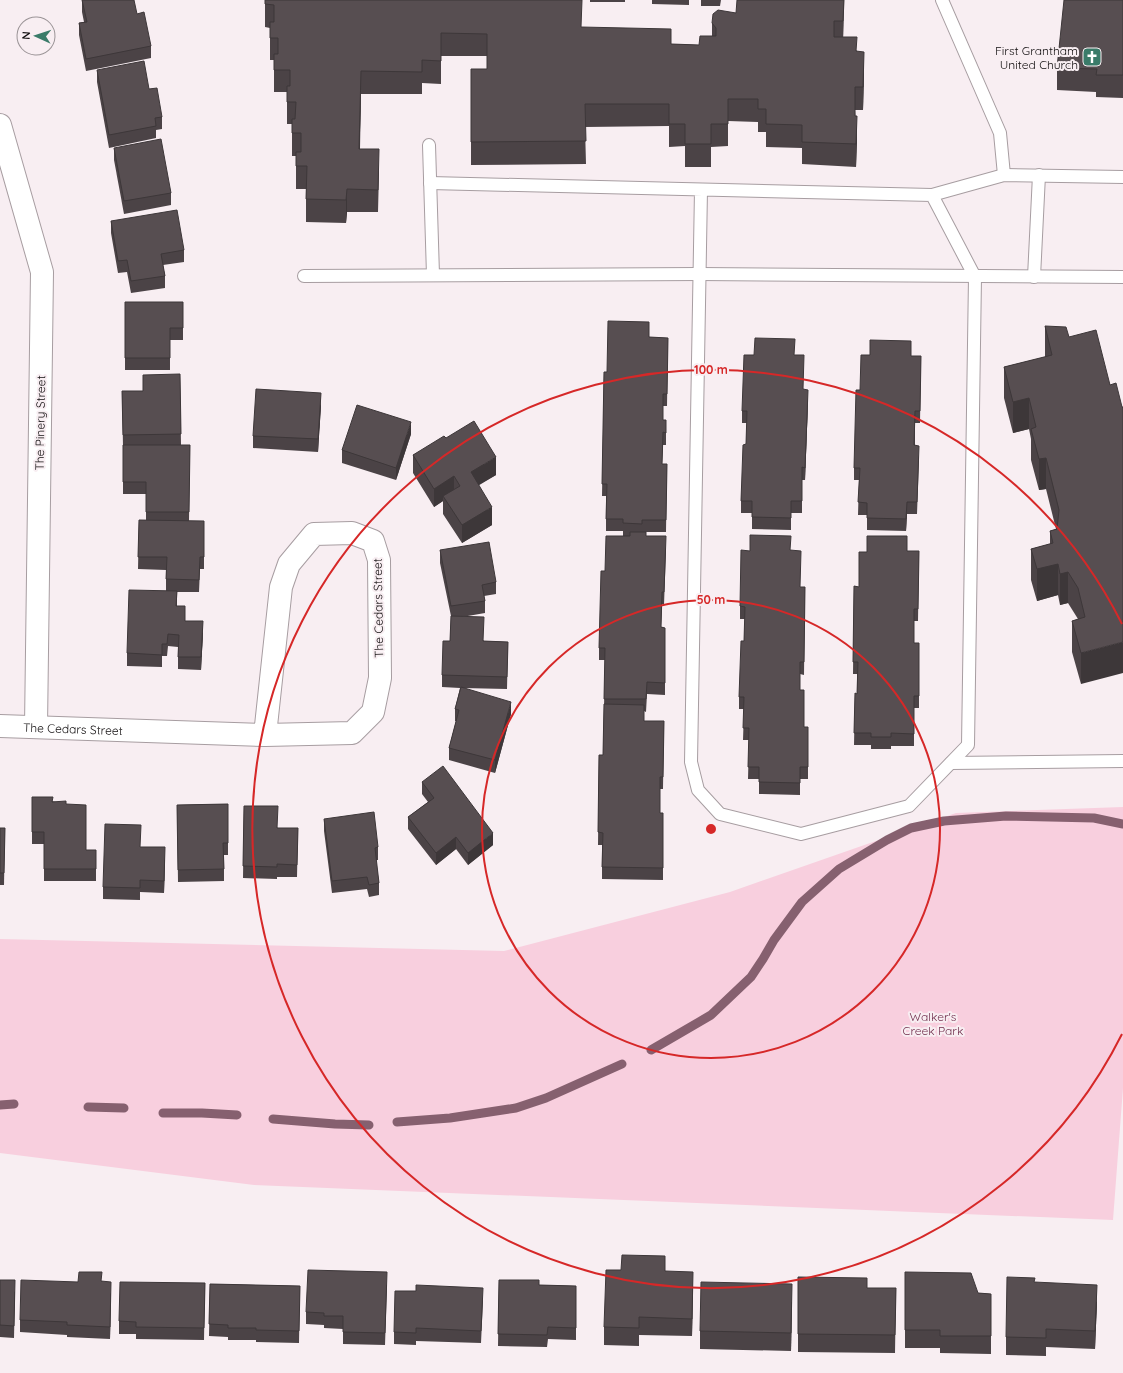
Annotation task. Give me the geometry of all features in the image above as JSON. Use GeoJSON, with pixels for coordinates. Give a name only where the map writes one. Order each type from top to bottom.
{"type":"FeatureCollection","features":[{"type":"Feature","properties":{"kind":"street","name":"The Pinery Street"},"geometry":{"type":"LineString","coordinates":[[0,125],[42,272],[36,727]]}},
{"type":"Feature","properties":{"kind":"street","name":"The Cedars Street"},"geometry":{"type":"LineString","coordinates":[[0,726],[265,735],[352,733],[373,712],[380,678],[379,560],[374,541],[352,533],[314,534],[289,564],[281,587],[265,735]]}},
{"type":"Feature","properties":{"kind":"lane"},"geometry":{"type":"LineString","coordinates":[[942,0],[1000,133],[1004,175]]}},
{"type":"Feature","properties":{"kind":"lane"},"geometry":{"type":"LineString","coordinates":[[429,144],[433,275]]}},
{"type":"Feature","properties":{"kind":"lane"},"geometry":{"type":"LineString","coordinates":[[430,183],[932,195],[1004,175],[1123,177]]}},
{"type":"Feature","properties":{"kind":"lane"},"geometry":{"type":"LineString","coordinates":[[1034,277],[1039,175]]}},
{"type":"Feature","properties":{"kind":"lane"},"geometry":{"type":"LineString","coordinates":[[701,190],[691,762],[698,790],[720,814],[801,834],[909,806],[968,745],[975,277],[932,195]]}},
{"type":"Feature","properties":{"kind":"lane"},"geometry":{"type":"LineString","coordinates":[[304,276],[699,274],[1123,277]]}},
{"type":"Feature","properties":{"kind":"lane"},"geometry":{"type":"LineString","coordinates":[[951,763],[1123,760]]}},
{"type":"Feature","properties":{"kind":"green space","name":"Walker's Creek Park"},"geometry":{"type":"Polygon","coordinates":[[[1123,807],[1123,1088],[1113,1220],[254,1185],[0,1153],[0,939],[504,951],[730,892],[956,813],[1123,807]]]}},
{"type":"Feature","properties":{"kind":"building"},"geometry":{"type":"Polygon","coordinates":[[[82,0],[134,0],[137,14],[144,12],[151,46],[86,59],[79,23],[87,22],[82,0]]]}},
{"type":"Feature","properties":{"kind":"building"},"geometry":{"type":"Polygon","coordinates":[[[265,0],[582,0],[581,27],[671,29],[671,44],[699,45],[700,36],[716,36],[716,28],[712,23],[713,14],[718,10],[736,13],[737,0],[844,0],[843,21],[834,21],[834,37],[857,37],[856,51],[864,52],[863,87],[855,87],[855,116],[857,116],[856,144],[802,142],[802,125],[766,124],[766,109],[758,109],[758,99],[728,99],[728,124],[711,124],[711,144],[685,144],[685,124],[669,124],[669,104],[585,104],[586,141],[471,142],[471,69],[487,69],[487,34],[441,33],[441,61],[422,60],[422,72],[361,71],[359,149],[379,149],[378,190],[347,189],[346,200],[306,199],[307,166],[296,166],[296,152],[301,152],[301,133],[292,133],[292,119],[295,119],[296,102],[287,102],[287,86],[290,86],[290,70],[274,70],[274,54],[278,54],[278,38],[270,38],[270,22],[274,22],[274,5],[265,4],[265,0]]]}},
{"type":"Feature","properties":{"kind":"building","name":"First Grantham United Church"},"geometry":{"type":"Polygon","coordinates":[[[1064,0],[1123,0],[1123,75],[1096,75],[1097,69],[1057,68],[1064,0]]]}},
{"type":"Feature","properties":{"kind":"building"},"geometry":{"type":"Polygon","coordinates":[[[144,61],[149,89],[157,88],[162,117],[155,118],[156,126],[109,135],[97,70],[144,61]]]}},
{"type":"Feature","properties":{"kind":"building"},"geometry":{"type":"Polygon","coordinates":[[[161,139],[171,193],[124,201],[114,148],[161,139]]]}},
{"type":"Feature","properties":{"kind":"building"},"geometry":{"type":"Polygon","coordinates":[[[177,210],[184,250],[161,254],[165,276],[131,281],[127,260],[118,261],[111,221],[177,210]]]}},
{"type":"Feature","properties":{"kind":"building"},"geometry":{"type":"Polygon","coordinates":[[[125,302],[183,302],[183,328],[170,328],[170,358],[125,358],[125,302]]]}},
{"type":"Feature","properties":{"kind":"building"},"geometry":{"type":"Polygon","coordinates":[[[608,321],[649,322],[649,337],[668,338],[667,394],[663,394],[663,420],[666,420],[666,433],[663,432],[662,464],[667,464],[666,520],[642,520],[642,524],[623,523],[623,519],[606,519],[607,484],[602,484],[604,372],[607,372],[608,321]]]}},
{"type":"Feature","properties":{"kind":"building"},"geometry":{"type":"Polygon","coordinates":[[[1045,326],[1066,327],[1069,337],[1096,330],[1110,385],[1116,383],[1123,407],[1123,642],[1081,653],[1072,621],[1085,617],[1078,588],[1068,572],[1060,574],[1058,564],[1037,569],[1031,549],[1053,543],[1050,531],[1057,529],[1059,510],[1046,458],[1039,459],[1031,429],[1036,427],[1029,398],[1013,402],[1004,367],[1052,355],[1045,326]]]}},
{"type":"Feature","properties":{"kind":"building"},"geometry":{"type":"Polygon","coordinates":[[[755,338],[795,339],[794,355],[804,355],[803,389],[808,390],[805,468],[802,467],[802,501],[791,501],[791,518],[752,517],[752,501],[741,501],[743,445],[746,444],[747,411],[742,411],[744,355],[754,355],[755,338]]]}},
{"type":"Feature","properties":{"kind":"building"},"geometry":{"type":"Polygon","coordinates":[[[870,340],[911,341],[911,356],[921,356],[920,411],[915,411],[914,445],[919,446],[917,502],[907,502],[906,519],[867,518],[867,503],[858,502],[860,468],[854,468],[856,390],[860,390],[861,355],[870,355],[870,340]]]}},
{"type":"Feature","properties":{"kind":"building"},"geometry":{"type":"Polygon","coordinates":[[[180,374],[181,434],[123,435],[122,391],[143,391],[143,375],[180,374]]]}},
{"type":"Feature","properties":{"kind":"building"},"geometry":{"type":"Polygon","coordinates":[[[256,389],[321,393],[318,439],[253,436],[256,389]]]}},
{"type":"Feature","properties":{"kind":"building"},"geometry":{"type":"Polygon","coordinates":[[[357,405],[411,422],[396,468],[342,450],[357,405]]]}},
{"type":"Feature","properties":{"kind":"building"},"geometry":{"type":"Polygon","coordinates":[[[474,421],[496,457],[471,472],[492,507],[462,525],[443,496],[460,486],[454,476],[434,489],[413,455],[444,436],[446,438],[474,421]]]}},
{"type":"Feature","properties":{"kind":"building"},"geometry":{"type":"Polygon","coordinates":[[[123,445],[190,445],[189,512],[146,512],[146,482],[123,482],[123,445]]]}},
{"type":"Feature","properties":{"kind":"building"},"geometry":{"type":"Polygon","coordinates":[[[139,520],[204,521],[204,557],[200,557],[199,580],[166,579],[167,557],[138,557],[139,520]]]}},
{"type":"Feature","properties":{"kind":"building"},"geometry":{"type":"Polygon","coordinates":[[[630,532],[646,532],[646,536],[666,536],[661,627],[665,628],[665,683],[647,682],[646,699],[604,699],[605,648],[599,648],[601,571],[605,571],[606,536],[630,536],[630,532]]]}},
{"type":"Feature","properties":{"kind":"building"},"geometry":{"type":"Polygon","coordinates":[[[750,535],[791,536],[790,550],[801,551],[800,587],[805,587],[804,662],[800,662],[800,690],[804,690],[804,727],[808,727],[808,767],[800,767],[800,783],[759,782],[759,767],[748,767],[749,728],[743,728],[744,697],[739,697],[741,641],[744,641],[745,607],[740,606],[741,550],[750,551],[750,535]]]}},
{"type":"Feature","properties":{"kind":"building"},"geometry":{"type":"Polygon","coordinates":[[[867,536],[907,536],[907,551],[919,551],[918,609],[914,609],[914,643],[919,643],[919,696],[914,696],[914,734],[891,733],[891,737],[871,737],[871,733],[854,733],[855,693],[857,694],[858,662],[853,662],[854,586],[859,587],[859,552],[867,552],[867,536]]]}},
{"type":"Feature","properties":{"kind":"building"},"geometry":{"type":"Polygon","coordinates":[[[489,542],[496,582],[482,585],[485,601],[451,606],[440,550],[489,542]]]}},
{"type":"Feature","properties":{"kind":"building"},"geometry":{"type":"Polygon","coordinates":[[[129,590],[177,591],[176,606],[185,606],[185,621],[203,621],[201,657],[178,657],[179,635],[168,634],[167,644],[162,644],[162,655],[127,653],[129,590]]]}},
{"type":"Feature","properties":{"kind":"building"},"geometry":{"type":"Polygon","coordinates":[[[451,616],[484,617],[483,641],[508,642],[507,677],[442,675],[443,641],[450,641],[451,616]]]}},
{"type":"Feature","properties":{"kind":"building"},"geometry":{"type":"Polygon","coordinates":[[[461,687],[511,702],[495,760],[449,748],[459,710],[455,709],[461,687]]]}},
{"type":"Feature","properties":{"kind":"building"},"geometry":{"type":"Polygon","coordinates":[[[604,704],[644,705],[644,721],[664,721],[663,777],[660,777],[660,813],[663,813],[663,868],[602,867],[603,833],[598,832],[599,755],[603,755],[604,704]]]}},
{"type":"Feature","properties":{"kind":"building"},"geometry":{"type":"Polygon","coordinates":[[[443,766],[493,833],[468,853],[456,837],[436,853],[408,817],[434,798],[422,782],[443,766]]]}},
{"type":"Feature","properties":{"kind":"building"},"geometry":{"type":"Polygon","coordinates":[[[32,797],[53,797],[52,802],[66,801],[66,804],[86,805],[86,850],[96,850],[96,869],[44,869],[44,832],[32,832],[32,797]]]}},
{"type":"Feature","properties":{"kind":"building"},"geometry":{"type":"Polygon","coordinates":[[[228,804],[228,843],[223,843],[224,869],[178,870],[177,805],[228,804]]]}},
{"type":"Feature","properties":{"kind":"building"},"geometry":{"type":"Polygon","coordinates":[[[244,806],[278,806],[277,828],[298,828],[297,865],[277,864],[277,867],[243,866],[244,806]]]}},
{"type":"Feature","properties":{"kind":"building"},"geometry":{"type":"Polygon","coordinates":[[[374,812],[378,847],[375,848],[379,883],[369,885],[367,877],[332,881],[324,819],[374,812]]]}},
{"type":"Feature","properties":{"kind":"building"},"geometry":{"type":"Polygon","coordinates":[[[105,824],[141,825],[140,847],[165,847],[164,881],[140,880],[140,888],[103,887],[105,824]]]}},
{"type":"Feature","properties":{"kind":"building"},"geometry":{"type":"Polygon","coordinates":[[[0,828],[5,828],[4,873],[0,873],[0,828]]]}},
{"type":"Feature","properties":{"kind":"building"},"geometry":{"type":"Polygon","coordinates":[[[622,1255],[665,1256],[665,1271],[693,1272],[692,1319],[639,1317],[639,1328],[604,1327],[606,1270],[621,1270],[622,1255]]]}},
{"type":"Feature","properties":{"kind":"building"},"geometry":{"type":"Polygon","coordinates":[[[308,1270],[387,1272],[385,1333],[343,1332],[343,1316],[324,1316],[324,1313],[306,1312],[308,1270]]]}},
{"type":"Feature","properties":{"kind":"building"},"geometry":{"type":"Polygon","coordinates":[[[79,1272],[102,1272],[101,1281],[111,1282],[110,1327],[67,1325],[67,1322],[20,1320],[21,1280],[78,1282],[79,1272]]]}},
{"type":"Feature","properties":{"kind":"building"},"geometry":{"type":"Polygon","coordinates":[[[905,1272],[971,1273],[978,1293],[991,1294],[991,1336],[940,1336],[940,1330],[905,1330],[905,1272]]]}},
{"type":"Feature","properties":{"kind":"building"},"geometry":{"type":"Polygon","coordinates":[[[798,1277],[867,1278],[867,1288],[896,1288],[895,1335],[798,1334],[798,1277]]]}},
{"type":"Feature","properties":{"kind":"building"},"geometry":{"type":"Polygon","coordinates":[[[1007,1277],[1035,1278],[1034,1282],[1097,1285],[1095,1331],[1046,1329],[1046,1338],[1006,1337],[1007,1277]]]}},
{"type":"Feature","properties":{"kind":"building"},"geometry":{"type":"Polygon","coordinates":[[[0,1280],[15,1280],[14,1326],[0,1325],[0,1280]]]}},
{"type":"Feature","properties":{"kind":"building"},"geometry":{"type":"Polygon","coordinates":[[[499,1280],[539,1280],[539,1285],[576,1286],[576,1328],[548,1327],[547,1335],[498,1334],[499,1280]]]}},
{"type":"Feature","properties":{"kind":"building"},"geometry":{"type":"Polygon","coordinates":[[[120,1282],[205,1283],[204,1328],[136,1327],[136,1322],[119,1321],[120,1282]]]}},
{"type":"Feature","properties":{"kind":"building"},"geometry":{"type":"Polygon","coordinates":[[[701,1282],[792,1284],[791,1333],[700,1331],[701,1282]]]}},
{"type":"Feature","properties":{"kind":"building"},"geometry":{"type":"Polygon","coordinates":[[[210,1284],[300,1286],[299,1331],[228,1328],[228,1325],[209,1324],[210,1284]]]}},
{"type":"Feature","properties":{"kind":"building"},"geometry":{"type":"Polygon","coordinates":[[[416,1285],[483,1288],[481,1331],[416,1328],[416,1333],[394,1332],[395,1291],[416,1291],[416,1285]]]}},
{"type":"Feature","properties":{"kind":"waterway"},"geometry":{"type":"LineString","coordinates":[[651,1050],[711,1015],[751,977],[774,940],[802,902],[839,869],[887,840],[911,828],[944,821],[1006,816],[1094,818],[1123,824]]}},
{"type":"Feature","properties":{"kind":"waterway"},"geometry":{"type":"LineString","coordinates":[[397,1122],[450,1118],[516,1108],[546,1098],[622,1064]]}},
{"type":"Feature","properties":{"kind":"waterway"},"geometry":{"type":"LineString","coordinates":[[0,1105],[14,1104]]}},
{"type":"Feature","properties":{"kind":"waterway"},"geometry":{"type":"LineString","coordinates":[[88,1107],[124,1108]]}},
{"type":"Feature","properties":{"kind":"waterway"},"geometry":{"type":"LineString","coordinates":[[163,1113],[237,1115]]}},
{"type":"Feature","properties":{"kind":"waterway"},"geometry":{"type":"LineString","coordinates":[[273,1119],[369,1125]]}},
{"type":"Feature","properties":{"kind":"place","name":"First Grantham United Church"},"geometry":{"type":"Point","coordinates":[1092,57]}}]}
